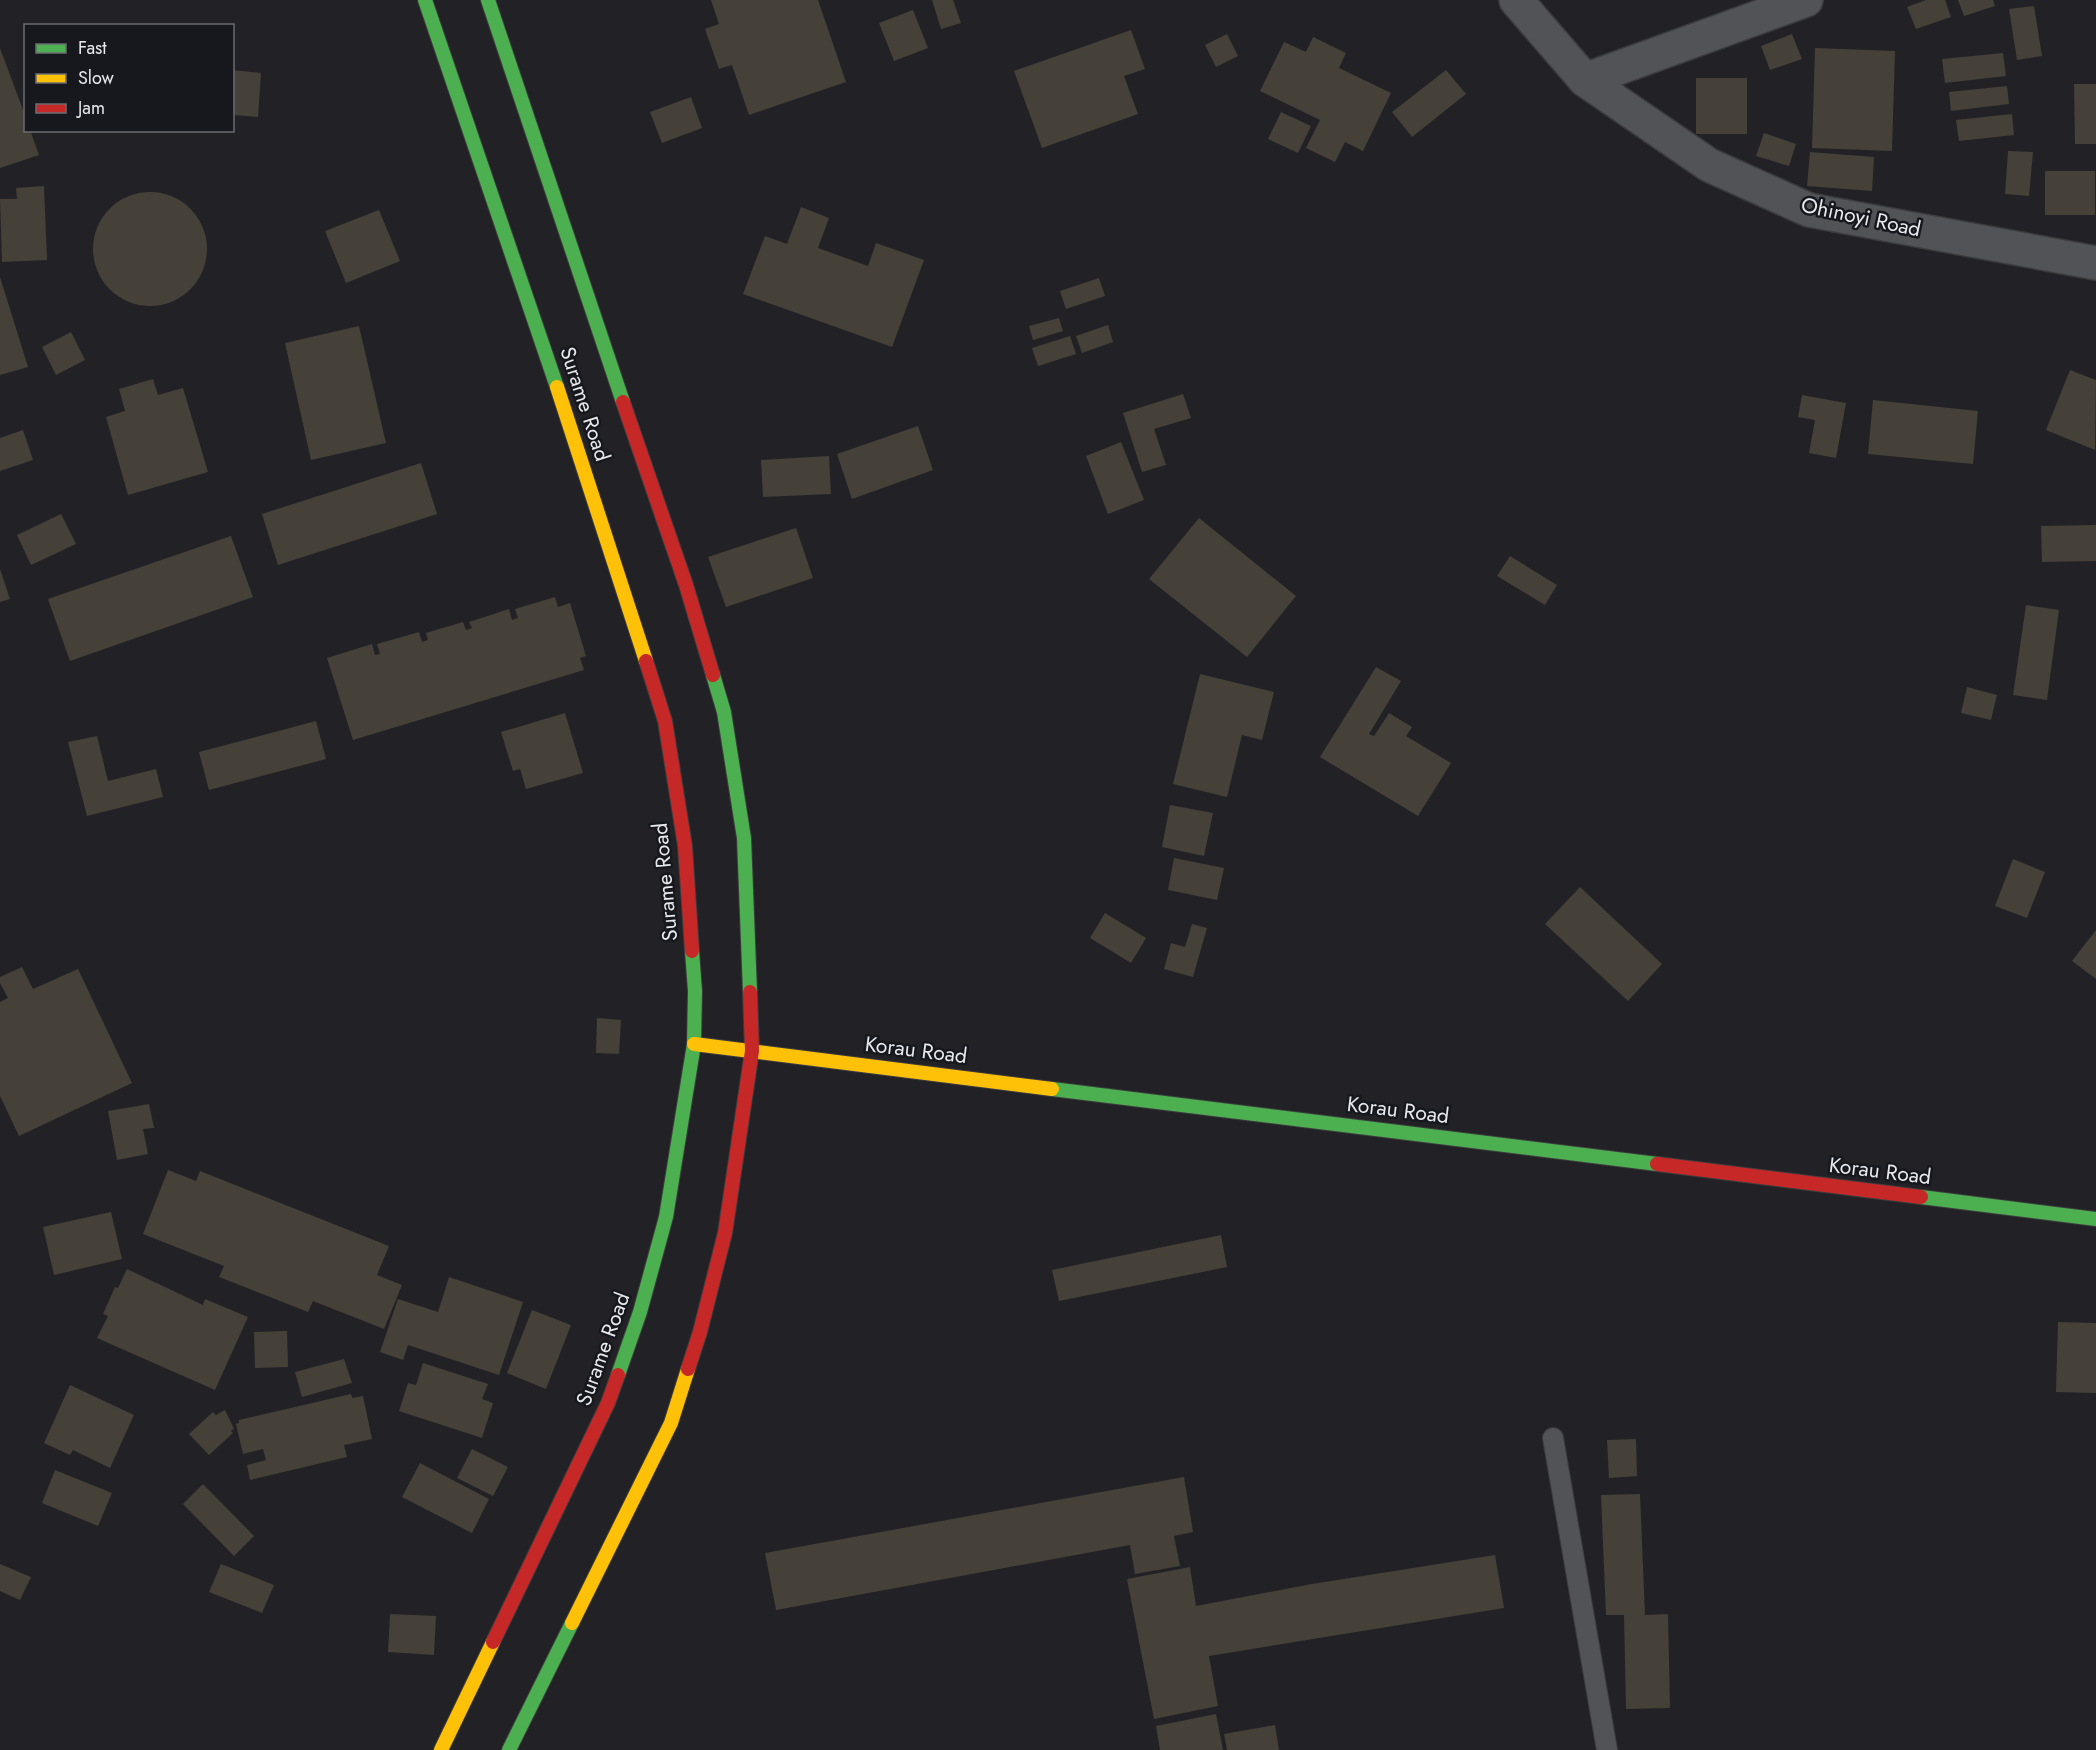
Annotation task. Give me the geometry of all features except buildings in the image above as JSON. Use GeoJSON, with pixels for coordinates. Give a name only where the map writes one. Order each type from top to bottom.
{"type":"FeatureCollection","features":[{"type":"Feature","properties":{"kind":"street","name":"Surame Road"},"geometry":{"type":"LineString","coordinates":[[424,0],[527,295],[665,721],[685,846],[695,991],[694,1044],[666,1217],[640,1312],[608,1403],[441,1750]]}},
{"type":"Feature","properties":{"kind":"street","name":"Surame Road"},"geometry":{"type":"LineString","coordinates":[[488,0],[686,585],[724,711],[744,838],[752,1050],[725,1233],[700,1332],[671,1423],[509,1750]]}},
{"type":"Feature","properties":{"kind":"street","name":"Ohinoyi Road"},"geometry":{"type":"LineString","coordinates":[[1516,0],[1585,80],[1709,165],[1809,210],[2096,263]]}},
{"type":"Feature","properties":{"kind":"street"},"geometry":{"type":"LineString","coordinates":[[1585,80],[1806,0]]}},
{"type":"Feature","properties":{"kind":"street","name":"Korau Road"},"geometry":{"type":"LineString","coordinates":[[694,1044],[2096,1219]]}},
{"type":"Feature","properties":{"kind":"lane"},"geometry":{"type":"LineString","coordinates":[[1553,1438],[1607,1750]]}},
{"type":"Feature","properties":{"kind":"traffic: fast"},"geometry":{"type":"LineString","coordinates":[[425,0],[557,387]]}},
{"type":"Feature","properties":{"kind":"traffic: fast"},"geometry":{"type":"LineString","coordinates":[[488,0],[623,402]]}},
{"type":"Feature","properties":{"kind":"traffic: fast"},"geometry":{"type":"LineString","coordinates":[[713,675],[724,712],[744,838],[750,992]]}},
{"type":"Feature","properties":{"kind":"traffic: fast"},"geometry":{"type":"LineString","coordinates":[[618,1375],[640,1312],[666,1217],[694,1044],[695,991],[692,951]]}},
{"type":"Feature","properties":{"kind":"traffic: fast"},"geometry":{"type":"LineString","coordinates":[[1052,1089],[1657,1164]]}},
{"type":"Feature","properties":{"kind":"traffic: fast"},"geometry":{"type":"LineString","coordinates":[[1921,1197],[2096,1219]]}},
{"type":"Feature","properties":{"kind":"traffic: fast"},"geometry":{"type":"LineString","coordinates":[[509,1750],[572,1623]]}},
{"type":"Feature","properties":{"kind":"traffic: slow"},"geometry":{"type":"LineString","coordinates":[[557,387],[646,661]]}},
{"type":"Feature","properties":{"kind":"traffic: slow"},"geometry":{"type":"LineString","coordinates":[[694,1044],[1052,1089]]}},
{"type":"Feature","properties":{"kind":"traffic: slow"},"geometry":{"type":"LineString","coordinates":[[572,1623],[671,1423],[688,1369]]}},
{"type":"Feature","properties":{"kind":"traffic: slow"},"geometry":{"type":"LineString","coordinates":[[441,1750],[493,1642]]}},
{"type":"Feature","properties":{"kind":"traffic: jam"},"geometry":{"type":"LineString","coordinates":[[623,402],[686,585],[713,675]]}},
{"type":"Feature","properties":{"kind":"traffic: jam"},"geometry":{"type":"LineString","coordinates":[[646,661],[665,721],[685,846],[692,951]]}},
{"type":"Feature","properties":{"kind":"traffic: jam"},"geometry":{"type":"LineString","coordinates":[[688,1369],[700,1332],[725,1233],[752,1051],[750,992]]}},
{"type":"Feature","properties":{"kind":"traffic: jam"},"geometry":{"type":"LineString","coordinates":[[1657,1164],[1921,1197]]}},
{"type":"Feature","properties":{"kind":"traffic: jam"},"geometry":{"type":"LineString","coordinates":[[493,1642],[608,1403],[618,1375]]}}]}
